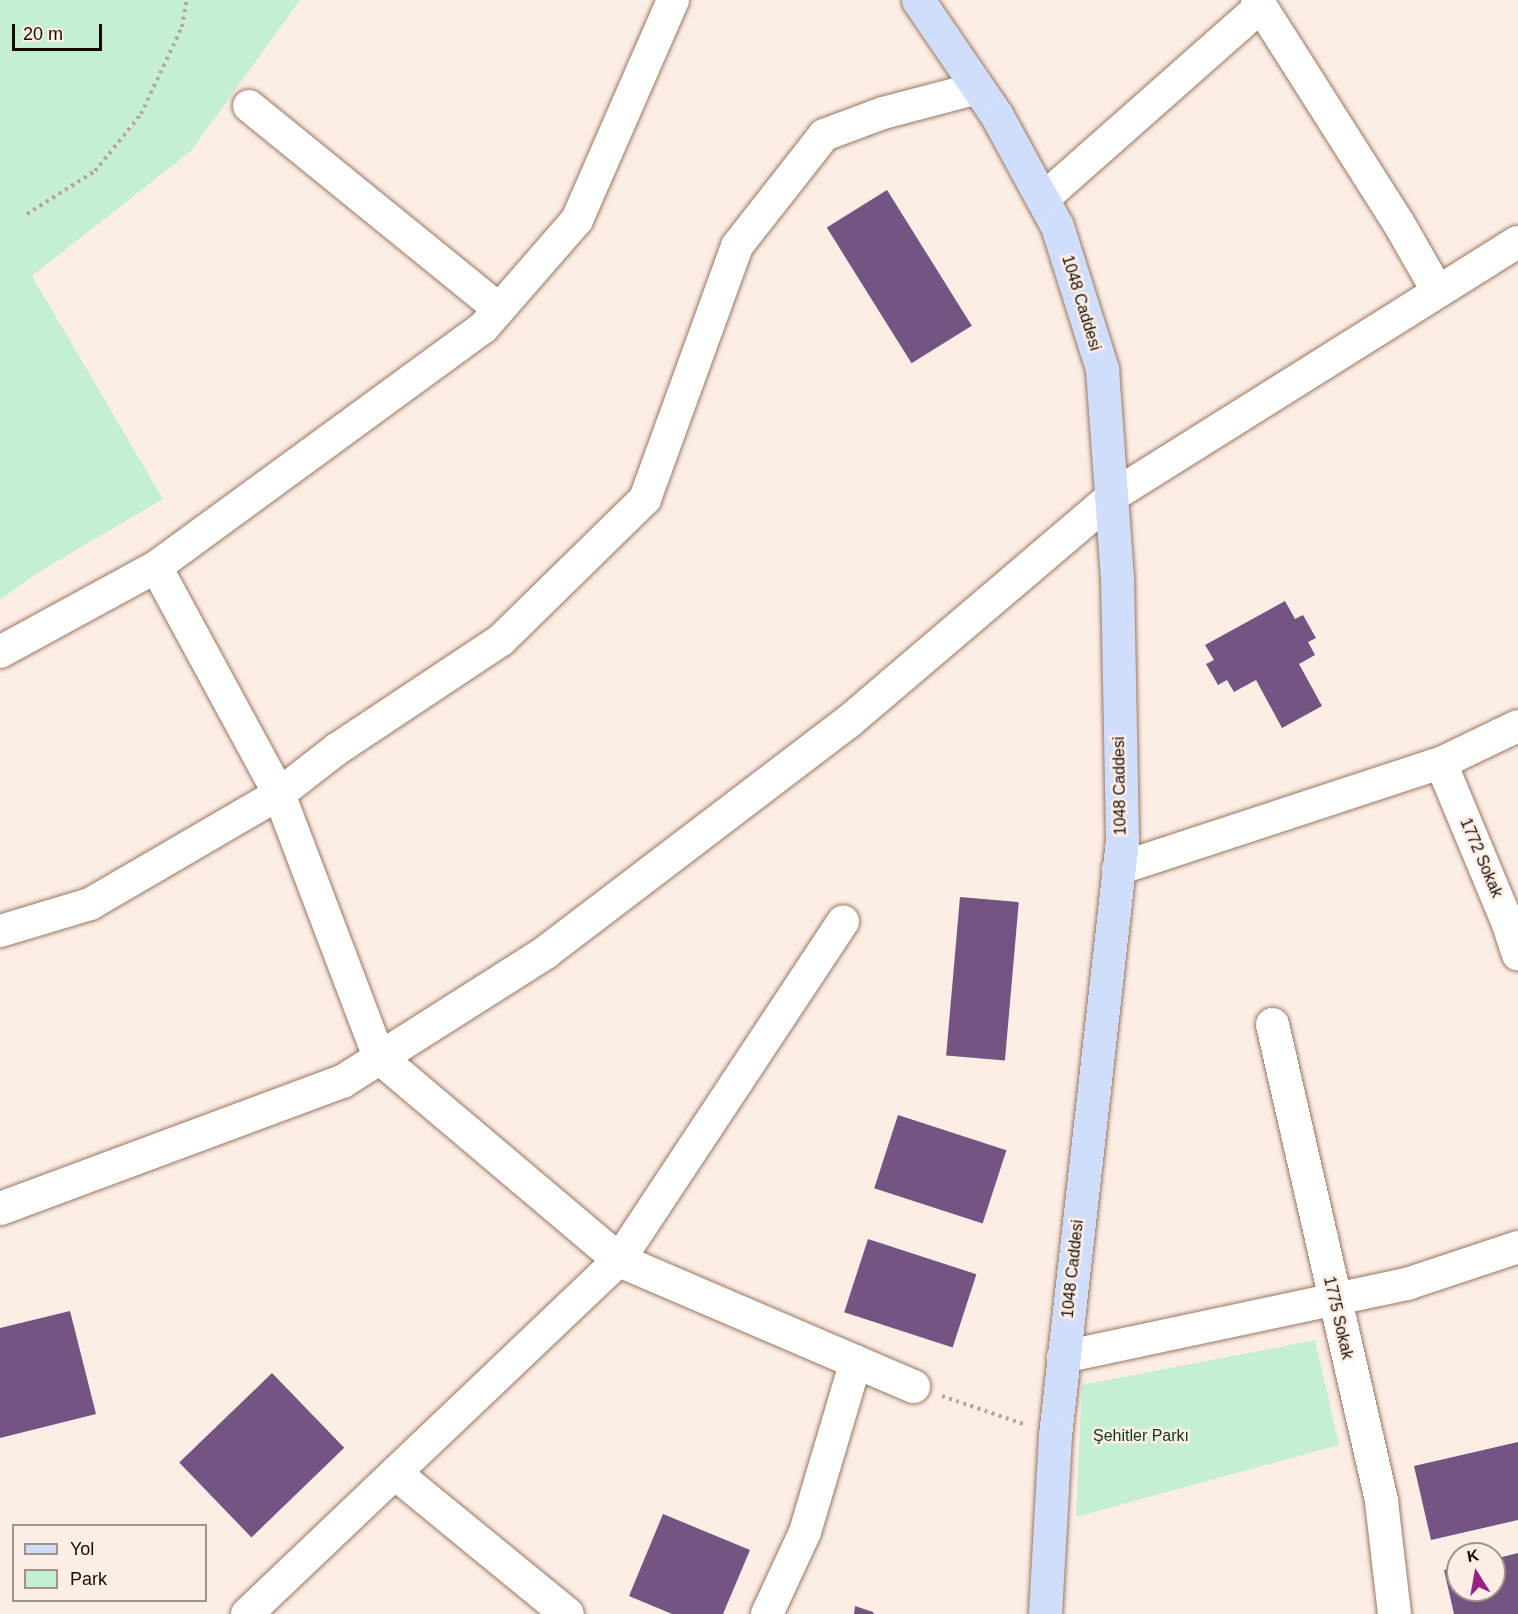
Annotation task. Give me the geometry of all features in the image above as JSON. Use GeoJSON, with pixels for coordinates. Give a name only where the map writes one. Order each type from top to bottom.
{"type":"FeatureCollection","features":[{"type":"Feature","properties":{"kind":"main road","name":"1048 Caddesi"},"geometry":{"type":"LineString","coordinates":[[918,0],[997,116],[1057,226],[1102,369],[1117,576],[1122,840],[1055,1435],[1045,1614]]}},
{"type":"Feature","properties":{"kind":"street"},"geometry":{"type":"LineString","coordinates":[[0,651],[156,567],[483,328],[577,220],[673,0]]}},
{"type":"Feature","properties":{"kind":"street"},"geometry":{"type":"LineString","coordinates":[[1043,199],[1259,3],[1398,222],[1437,290]]}},
{"type":"Feature","properties":{"kind":"street"},"geometry":{"type":"LineString","coordinates":[[0,931],[90,903],[279,794],[337,749],[501,640],[645,499],[737,246],[824,135],[883,113],[978,88]]}},
{"type":"Feature","properties":{"kind":"street"},"geometry":{"type":"LineString","coordinates":[[249,106],[499,309]]}},
{"type":"Feature","properties":{"kind":"street"},"geometry":{"type":"LineString","coordinates":[[0,1208],[342,1081],[545,952],[847,722],[1111,496],[1437,290],[1518,242]]}},
{"type":"Feature","properties":{"kind":"street"},"geometry":{"type":"LineString","coordinates":[[156,567],[279,794],[379,1057],[619,1260],[913,1386]]}},
{"type":"Feature","properties":{"kind":"street"},"geometry":{"type":"LineString","coordinates":[[1118,869],[1441,763],[1518,726]]}},
{"type":"Feature","properties":{"kind":"street","name":"1772 Sokak"},"geometry":{"type":"LineString","coordinates":[[1441,763],[1508,924],[1518,954]]}},
{"type":"Feature","properties":{"kind":"street"},"geometry":{"type":"LineString","coordinates":[[247,1614],[619,1260],[843,921]]}},
{"type":"Feature","properties":{"kind":"street","name":"1775 Sokak"},"geometry":{"type":"LineString","coordinates":[[1272,1024],[1381,1501],[1394,1614]]}},
{"type":"Feature","properties":{"kind":"street"},"geometry":{"type":"LineString","coordinates":[[1063,1357],[1407,1284],[1518,1247]]}},
{"type":"Feature","properties":{"kind":"street"},"geometry":{"type":"LineString","coordinates":[[767,1614],[805,1532],[856,1361]]}},
{"type":"Feature","properties":{"kind":"street"},"geometry":{"type":"LineString","coordinates":[[395,1473],[567,1614]]}},
{"type":"Feature","properties":{"kind":"path"},"geometry":{"type":"LineString","coordinates":[[27,214],[95,171],[141,114],[182,27],[188,0]]}},
{"type":"Feature","properties":{"kind":"path"},"geometry":{"type":"LineString","coordinates":[[913,1386],[1055,1435]]}},
{"type":"Feature","properties":{"kind":"green space"},"geometry":{"type":"Polygon","coordinates":[[[0,0],[300,0],[191,151],[32,276],[163,499],[34,575],[0,600],[0,0]]]}},
{"type":"Feature","properties":{"kind":"green space","name":"Şehitler Parkı"},"geometry":{"type":"Polygon","coordinates":[[[1315,1340],[1339,1445],[1076,1517],[1082,1385],[1315,1340]]]}},
{"type":"Feature","properties":{"kind":"building"},"geometry":{"type":"Polygon","coordinates":[[[887,190],[972,326],[912,363],[827,228],[887,190]]]}},
{"type":"Feature","properties":{"kind":"building"},"geometry":{"type":"Polygon","coordinates":[[[1285,601],[1295,619],[1303,615],[1316,638],[1308,642],[1315,655],[1299,664],[1322,706],[1282,728],[1256,680],[1234,692],[1227,680],[1218,685],[1206,664],[1214,660],[1205,645],[1285,601]]]}},
{"type":"Feature","properties":{"kind":"building"},"geometry":{"type":"Polygon","coordinates":[[[960,897],[1019,902],[1005,1061],[946,1055],[960,897]]]}},
{"type":"Feature","properties":{"kind":"building"},"geometry":{"type":"Polygon","coordinates":[[[898,1115],[1006,1150],[983,1223],[874,1188],[898,1115]]]}},
{"type":"Feature","properties":{"kind":"building"},"geometry":{"type":"Polygon","coordinates":[[[868,1239],[976,1274],[953,1347],[844,1312],[868,1239]]]}},
{"type":"Feature","properties":{"kind":"building"},"geometry":{"type":"Polygon","coordinates":[[[70,1311],[96,1414],[0,1438],[0,1328],[70,1311]]]}},
{"type":"Feature","properties":{"kind":"building"},"geometry":{"type":"Polygon","coordinates":[[[272,1373],[344,1448],[251,1537],[179,1463],[272,1373]]]}},
{"type":"Feature","properties":{"kind":"building"},"geometry":{"type":"Polygon","coordinates":[[[1518,1442],[1518,1520],[1431,1540],[1414,1466],[1518,1442]]]}},
{"type":"Feature","properties":{"kind":"building"},"geometry":{"type":"Polygon","coordinates":[[[663,1514],[750,1550],[723,1614],[672,1614],[629,1596],[663,1514]]]}},
{"type":"Feature","properties":{"kind":"building"},"geometry":{"type":"Polygon","coordinates":[[[1518,1553],[1518,1614],[1454,1614],[1451,1602],[1506,1602],[1506,1556],[1518,1553]]]}},
{"type":"Feature","properties":{"kind":"building"},"geometry":{"type":"Polygon","coordinates":[[[855,1606],[873,1612],[874,1614],[854,1614],[855,1606]]]}}]}
